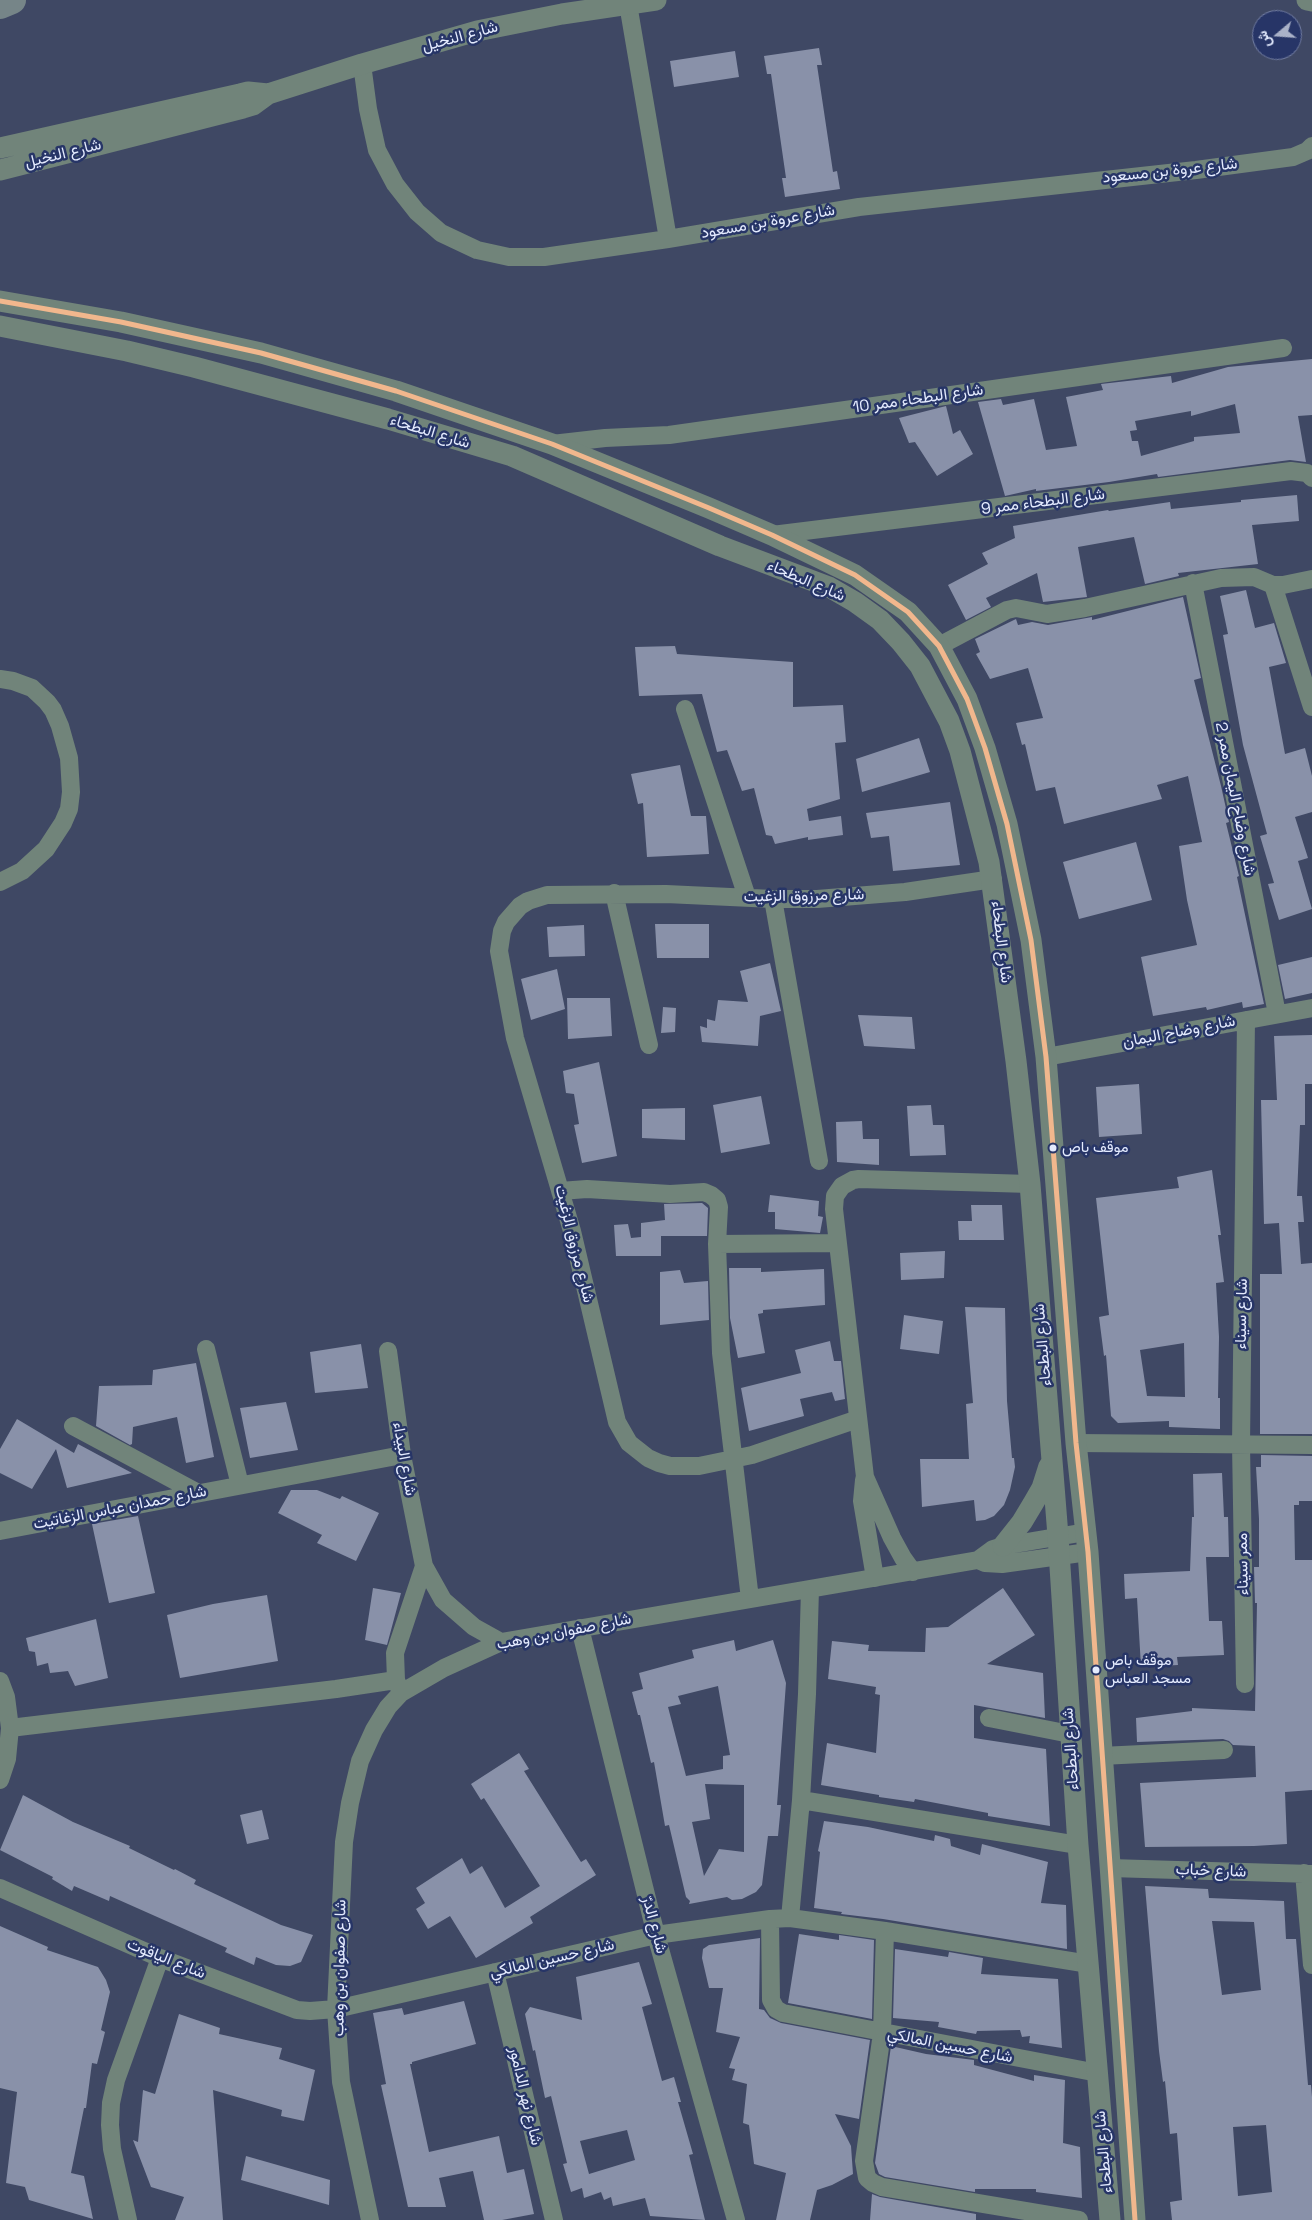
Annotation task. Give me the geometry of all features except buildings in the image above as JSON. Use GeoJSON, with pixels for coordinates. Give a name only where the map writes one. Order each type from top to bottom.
{"type":"FeatureCollection","features":[{"type":"Feature","properties":{"kind":"highway"},"geometry":{"type":"LineString","coordinates":[[0,5],[12,0]]}},
{"type":"Feature","properties":{"kind":"street","name":"شارع النخيل"},"geometry":{"type":"LineString","coordinates":[[0,170],[243,108],[253,105],[268,94],[362,64],[477,31],[656,0]]}},
{"type":"Feature","properties":{"kind":"street"},"geometry":{"type":"LineString","coordinates":[[1307,0],[1312,1]]}},
{"type":"Feature","properties":{"kind":"street"},"geometry":{"type":"LineString","coordinates":[[628,4],[668,239]]}},
{"type":"Feature","properties":{"kind":"street","name":"شارع عروة بن مسعود"},"geometry":{"type":"LineString","coordinates":[[362,64],[368,109],[377,150],[395,184],[417,212],[441,233],[477,250],[509,257],[544,257],[668,239],[859,207],[1196,170],[1293,157],[1307,151],[1312,146]]}},
{"type":"Feature","properties":{"kind":"street","name":"شارع النخيل"},"geometry":{"type":"LineString","coordinates":[[0,148],[248,92],[268,94]]}},
{"type":"Feature","properties":{"kind":"street"},"geometry":{"type":"LineString","coordinates":[[0,288],[50,311]]}},
{"type":"Feature","properties":{"kind":"street","name":"شارع البطحاء"},"geometry":{"type":"LineString","coordinates":[[0,301],[191,336],[313,367],[396,391],[552,444],[772,535],[854,575],[908,612],[939,646],[967,699],[985,748],[1015,857],[1030,940],[1046,1057],[1076,1443],[1087,1542],[1135,2220]]}},
{"type":"Feature","properties":{"kind":"street","name":"شارع البطحاء"},"geometry":{"type":"LineString","coordinates":[[0,326],[204,370],[388,419],[512,456],[720,546],[829,588],[856,602],[880,620],[901,642],[931,686],[949,721],[960,751],[991,870],[1030,1184],[1052,1458],[1078,1845],[1110,2220]]}},
{"type":"Feature","properties":{"kind":"street","name":"شارع البطحاء ممر 10"},"geometry":{"type":"LineString","coordinates":[[552,444],[669,434],[1283,348]]}},
{"type":"Feature","properties":{"kind":"street","name":"شارع البطحاء ممر 9"},"geometry":{"type":"LineString","coordinates":[[772,535],[1291,471],[1306,473],[1312,478]]}},
{"type":"Feature","properties":{"kind":"street"},"geometry":{"type":"LineString","coordinates":[[939,646],[1007,610],[1025,609],[1047,614],[1085,608],[1220,578],[1254,577],[1273,584],[1291,584],[1312,579]]}},
{"type":"Feature","properties":{"kind":"street","name":"شارع وضاح اليمان ممر 2"},"geometry":{"type":"LineString","coordinates":[[1192,583],[1277,1014]]}},
{"type":"Feature","properties":{"kind":"street"},"geometry":{"type":"LineString","coordinates":[[1273,584],[1312,707]]}},
{"type":"Feature","properties":{"kind":"street"},"geometry":{"type":"LineString","coordinates":[[0,679],[14,681],[32,688],[53,710],[60,726],[69,758],[71,792],[69,809],[63,823],[46,850],[22,871],[0,882]]}},
{"type":"Feature","properties":{"kind":"street"},"geometry":{"type":"LineString","coordinates":[[685,709],[747,897]]}},
{"type":"Feature","properties":{"kind":"street"},"geometry":{"type":"LineString","coordinates":[[991,870],[1015,857]]}},
{"type":"Feature","properties":{"kind":"street","name":"شارع مرزوق الزغيت"},"geometry":{"type":"LineString","coordinates":[[858,1419],[733,1460],[699,1466],[665,1465],[648,1458],[638,1451],[622,1433],[614,1410],[578,1256],[515,1038],[504,987],[500,941],[502,931],[512,913],[520,906],[533,899],[548,895],[614,894],[773,899],[826,898],[905,892],[991,870]]}},
{"type":"Feature","properties":{"kind":"street"},"geometry":{"type":"LineString","coordinates":[[614,894],[649,1045]]}},
{"type":"Feature","properties":{"kind":"street"},"geometry":{"type":"LineString","coordinates":[[773,899],[819,1161]]}},
{"type":"Feature","properties":{"kind":"street","name":"شارع وضاح اليمان"},"geometry":{"type":"LineString","coordinates":[[1046,1057],[1312,1008]]}},
{"type":"Feature","properties":{"kind":"street","name":"شارع سيناء"},"geometry":{"type":"LineString","coordinates":[[1241,1444],[1246,1020]]}},
{"type":"Feature","properties":{"kind":"street"},"geometry":{"type":"LineString","coordinates":[[875,1578],[862,1501],[865,1477],[834,1209],[835,1196],[847,1182],[867,1179],[1030,1184]]}},
{"type":"Feature","properties":{"kind":"street"},"geometry":{"type":"LineString","coordinates":[[560,1191],[614,1189],[670,1194],[708,1193],[715,1197],[718,1204],[717,1244],[721,1352],[750,1599]]}},
{"type":"Feature","properties":{"kind":"street"},"geometry":{"type":"LineString","coordinates":[[717,1244],[838,1243]]}},
{"type":"Feature","properties":{"kind":"street"},"geometry":{"type":"LineString","coordinates":[[206,1349],[240,1485]]}},
{"type":"Feature","properties":{"kind":"street","name":"شارع البيداء"},"geometry":{"type":"LineString","coordinates":[[388,1351],[402,1455],[424,1566],[443,1600],[474,1627],[501,1642]]}},
{"type":"Feature","properties":{"kind":"street"},"geometry":{"type":"LineString","coordinates":[[73,1426],[198,1493]]}},
{"type":"Feature","properties":{"kind":"street"},"geometry":{"type":"LineString","coordinates":[[1076,1443],[1312,1445]]}},
{"type":"Feature","properties":{"kind":"street","name":"ممر سيناء"},"geometry":{"type":"LineString","coordinates":[[1241,1444],[1245,1684]]}},
{"type":"Feature","properties":{"kind":"street","name":"شارع حمدان عباس الزغاتيت"},"geometry":{"type":"LineString","coordinates":[[0,1531],[402,1455]]}},
{"type":"Feature","properties":{"kind":"street"},"geometry":{"type":"LineString","coordinates":[[1003,1546],[1022,1522],[1042,1488],[1052,1458]]}},
{"type":"Feature","properties":{"kind":"street"},"geometry":{"type":"LineString","coordinates":[[865,1477],[892,1538],[913,1572]]}},
{"type":"Feature","properties":{"kind":"street","name":"شارع صفوان بن وهب"},"geometry":{"type":"LineString","coordinates":[[370,2220],[341,2082],[336,2009],[344,1842],[350,1803],[360,1761],[374,1730],[398,1687],[501,1642],[978,1560],[993,1549],[1003,1546],[1058,1546],[1087,1542]]}},
{"type":"Feature","properties":{"kind":"street","name":"شارع صفوان بن وهب"},"geometry":{"type":"LineString","coordinates":[[978,1560],[985,1563],[1002,1564],[1058,1546]]}},
{"type":"Feature","properties":{"kind":"street","name":"شارع البيداء"},"geometry":{"type":"LineString","coordinates":[[398,1687],[395,1652],[424,1566]]}},
{"type":"Feature","properties":{"kind":"street"},"geometry":{"type":"LineString","coordinates":[[790,1918],[801,1800],[810,1588]]}},
{"type":"Feature","properties":{"kind":"street","name":"شارع الدرّ"},"geometry":{"type":"LineString","coordinates":[[580,1628],[656,1935],[736,2220]]}},
{"type":"Feature","properties":{"kind":"street"},"geometry":{"type":"LineString","coordinates":[[0,1682],[6,1697],[10,1728],[7,1759],[0,1780]]}},
{"type":"Feature","properties":{"kind":"street"},"geometry":{"type":"LineString","coordinates":[[10,1728],[356,1687],[398,1687]]}},
{"type":"Feature","properties":{"kind":"street"},"geometry":{"type":"LineString","coordinates":[[989,1718],[1070,1734]]}},
{"type":"Feature","properties":{"kind":"street"},"geometry":{"type":"LineString","coordinates":[[1101,1756],[1224,1750]]}},
{"type":"Feature","properties":{"kind":"street"},"geometry":{"type":"LineString","coordinates":[[801,1800],[1078,1845]]}},
{"type":"Feature","properties":{"kind":"street","name":"شارع خباب"},"geometry":{"type":"LineString","coordinates":[[1110,1868],[1308,1873]]}},
{"type":"Feature","properties":{"kind":"street"},"geometry":{"type":"LineString","coordinates":[[1308,1873],[1312,1965]]}},
{"type":"Feature","properties":{"kind":"street","name":"شارع الياقوت"},"geometry":{"type":"LineString","coordinates":[[0,1888],[160,1958],[297,2010],[310,2012],[336,2009]]}},
{"type":"Feature","properties":{"kind":"street","name":"شارع حسين المالكي"},"geometry":{"type":"LineString","coordinates":[[336,2009],[656,1935],[770,1919],[790,1918],[885,1931],[1089,1964]]}},
{"type":"Feature","properties":{"kind":"street","name":"شارع حسين المالكي"},"geometry":{"type":"LineString","coordinates":[[770,1919],[772,2000],[776,2009],[783,2013],[1098,2073]]}},
{"type":"Feature","properties":{"kind":"street"},"geometry":{"type":"LineString","coordinates":[[885,1931],[882,2033],[864,2161],[867,2178],[873,2184],[882,2186],[1079,2220]]}},
{"type":"Feature","properties":{"kind":"street"},"geometry":{"type":"LineString","coordinates":[[128,2220],[112,2149],[111,2104],[116,2080],[160,1958]]}},
{"type":"Feature","properties":{"kind":"street","name":"شارع نهر الدامور"},"geometry":{"type":"LineString","coordinates":[[495,1972],[554,2220]]}},
{"type":"Feature","properties":{"kind":"transit line"},"geometry":{"type":"LineString","coordinates":[[0,301],[121,322],[261,353],[396,391],[552,444],[772,535],[855,575],[908,612],[939,646],[967,699],[985,748],[1007,824],[1031,940],[1046,1057],[1076,1443],[1088,1552],[1135,2220]]}},
{"type":"Feature","properties":{"kind":"place","name":"موقف باص"},"geometry":{"type":"Point","coordinates":[1053,1148]}},
{"type":"Feature","properties":{"kind":"place","name":"موقف باص مسجد العباس"},"geometry":{"type":"Point","coordinates":[1096,1670]}}]}
